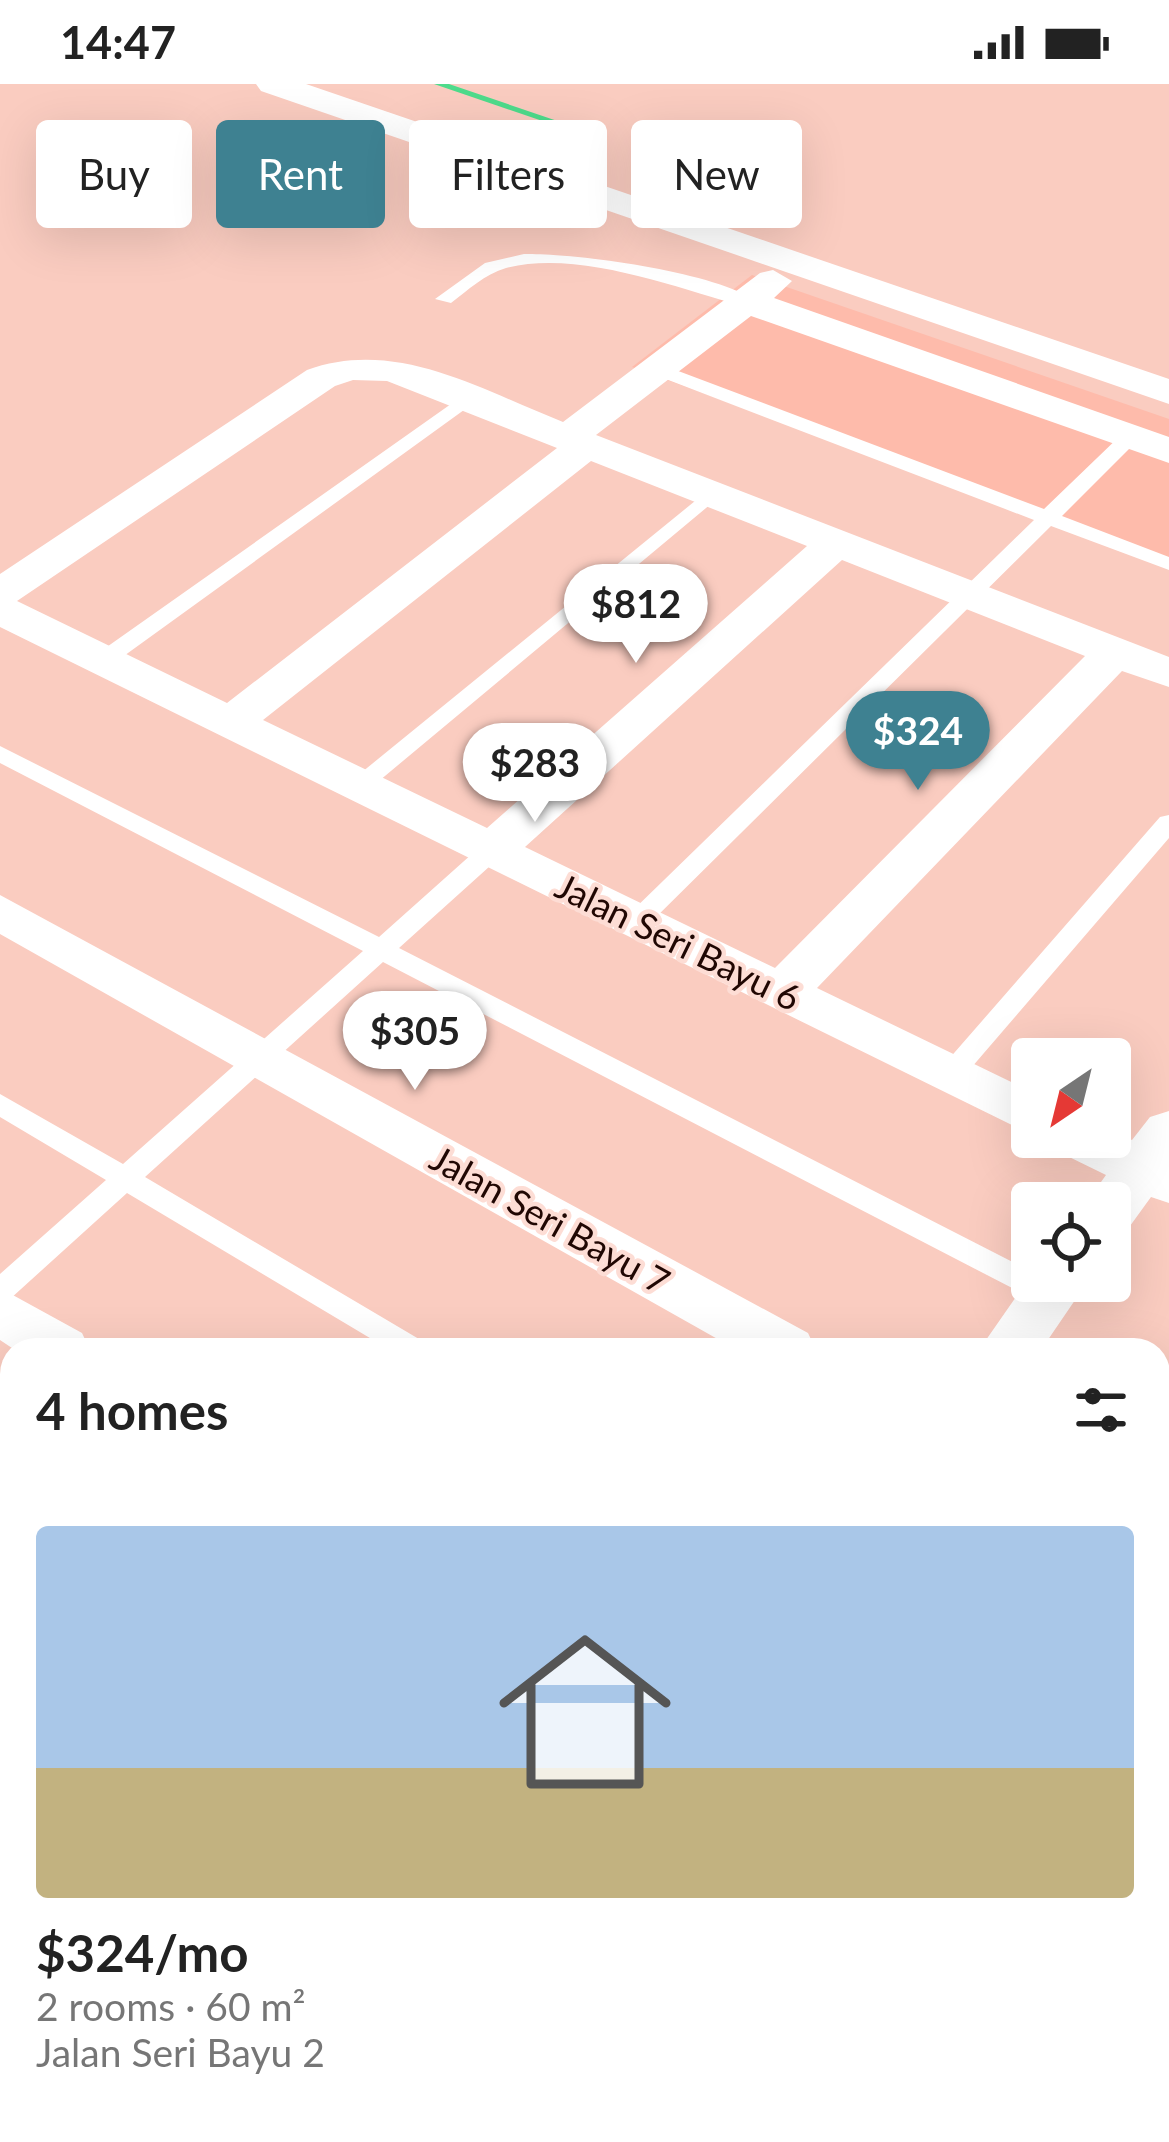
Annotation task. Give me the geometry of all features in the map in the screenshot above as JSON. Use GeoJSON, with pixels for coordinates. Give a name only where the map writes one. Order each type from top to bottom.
{"type":"FeatureCollection","features":[{"type":"Feature","properties":{"kind":"street"},"geometry":{"type":"LineString","coordinates":[[273,84],[1169,392]]}},
{"type":"Feature","properties":{"kind":"street"},"geometry":{"type":"LineString","coordinates":[[231,723],[577,441],[657,369],[798,261]]}},
{"type":"Feature","properties":{"kind":"street"},"geometry":{"type":"LineString","coordinates":[[746,301],[1169,451]]}},
{"type":"Feature","properties":{"kind":"street"},"geometry":{"type":"LineString","coordinates":[[4,613],[320,378],[350,368],[392,369],[1169,673]]}},
{"type":"Feature","properties":{"kind":"street"},"geometry":{"type":"LineString","coordinates":[[491,850],[836,543]]}},
{"type":"Feature","properties":{"kind":"street","name":"Jalan Seri Bayu 6"},"geometry":{"type":"LineString","coordinates":[[4,613],[1011,1105]]}},
{"type":"Feature","properties":{"kind":"street"},"geometry":{"type":"LineString","coordinates":[[781,993],[1115,652]]}},
{"type":"Feature","properties":{"kind":"street","name":"Jalan Seri Bayu 7"},"geometry":{"type":"LineString","coordinates":[[0,912],[766,1338]]}},
{"type":"Feature","properties":{"kind":"street"},"geometry":{"type":"LineString","coordinates":[[1117,1158],[1147,1173]]}},
{"type":"Feature","properties":{"kind":"street"},"geometry":{"type":"LineString","coordinates":[[1017,1338],[1043,1302]]}},
{"type":"Feature","properties":{"kind":"street"},"geometry":{"type":"LineString","coordinates":[[0,1311],[42,1338]]}},
{"type":"Feature","properties":{"kind":"lane"},"geometry":{"type":"LineString","coordinates":[[444,299],[501,263],[533,261],[664,276],[746,301]]}},
{"type":"Feature","properties":{"kind":"lane"},"geometry":{"type":"LineString","coordinates":[[657,369],[1169,564]]}},
{"type":"Feature","properties":{"kind":"lane"},"geometry":{"type":"LineString","coordinates":[[102,661],[468,398]]}},
{"type":"Feature","properties":{"kind":"lane"},"geometry":{"type":"LineString","coordinates":[[636,922],[1130,437]]}},
{"type":"Feature","properties":{"kind":"lane"},"geometry":{"type":"LineString","coordinates":[[359,786],[711,494]]}},
{"type":"Feature","properties":{"kind":"lane"},"geometry":{"type":"LineString","coordinates":[[0,753],[1011,1265]]}},
{"type":"Feature","properties":{"kind":"lane"},"geometry":{"type":"LineString","coordinates":[[950,1076],[1169,823]]}},
{"type":"Feature","properties":{"kind":"lane"},"geometry":{"type":"LineString","coordinates":[[0,1291],[491,850]]}},
{"type":"Feature","properties":{"kind":"lane"},"geometry":{"type":"LineString","coordinates":[[0,1105],[394,1338]]}},
{"type":"Feature","properties":{"kind":"shaded area"},"geometry":{"type":"Polygon","coordinates":[[[752,275],[1169,419],[1169,565],[632,367],[752,275]]]}},
{"type":"Feature","properties":{"kind":"waterway"},"geometry":{"type":"LineString","coordinates":[[439,84],[549,120]]}}]}
